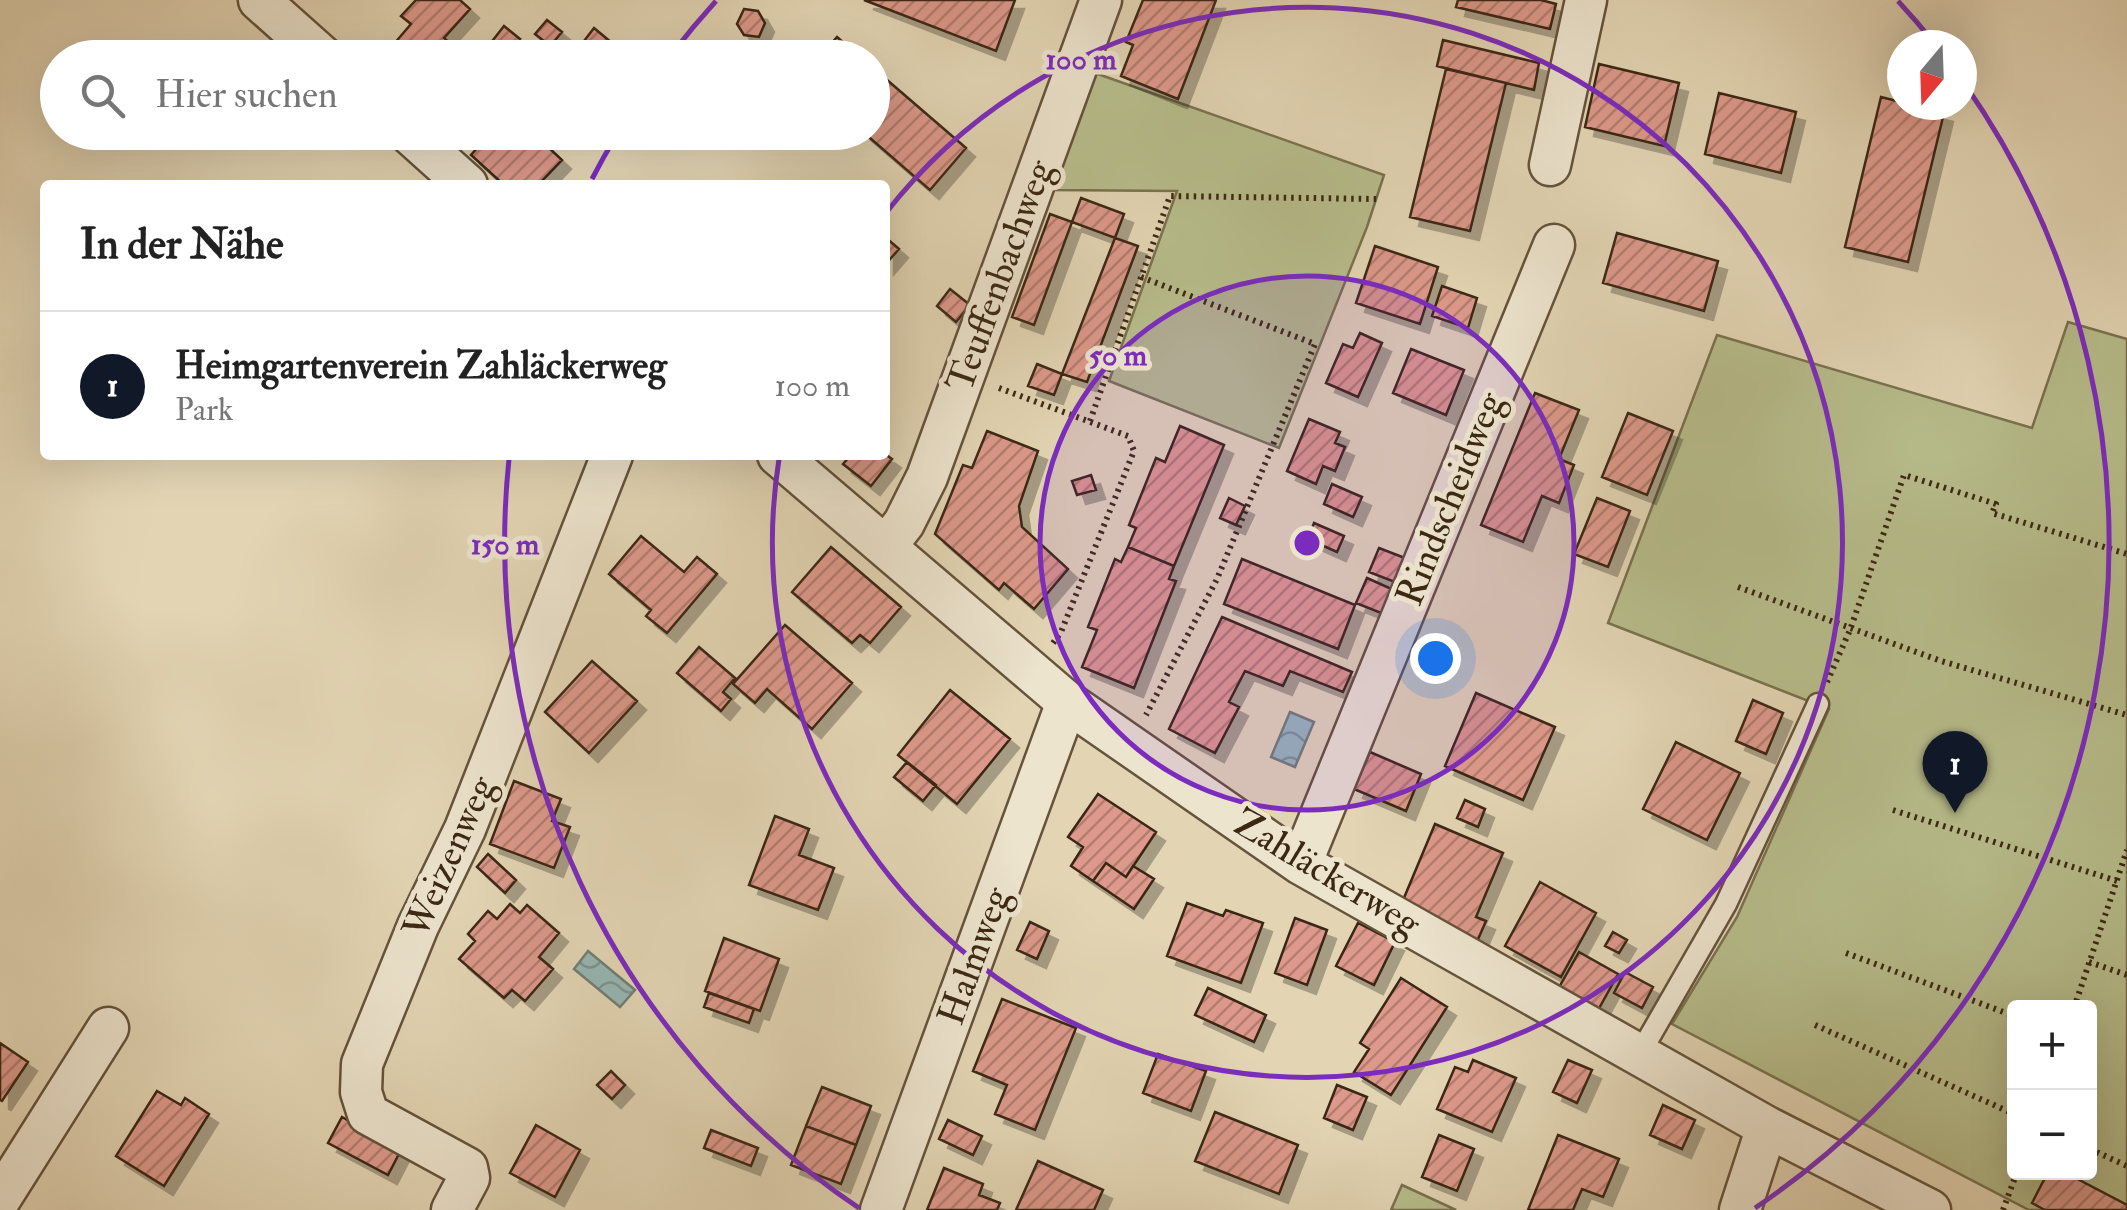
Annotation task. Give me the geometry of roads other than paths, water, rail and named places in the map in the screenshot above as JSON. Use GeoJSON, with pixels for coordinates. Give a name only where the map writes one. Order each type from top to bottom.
{"type":"FeatureCollection","features":[{"type":"Feature","properties":{"kind":"street"},"geometry":{"type":"LineString","coordinates":[[260,0],[304,40]]}},
{"type":"Feature","properties":{"kind":"street","name":"Teuffenbachweg"},"geometry":{"type":"LineString","coordinates":[[886,545],[904,523],[927,477],[1101,0]]}},
{"type":"Feature","properties":{"kind":"street"},"geometry":{"type":"LineString","coordinates":[[1550,164],[1586,0]]}},
{"type":"Feature","properties":{"kind":"street"},"geometry":{"type":"LineString","coordinates":[[428,150],[461,180]]}},
{"type":"Feature","properties":{"kind":"street","name":"Rindscheidweg"},"geometry":{"type":"LineString","coordinates":[[1301,864],[1554,244]]}},
{"type":"Feature","properties":{"kind":"street","name":"Weizenweg"},"geometry":{"type":"LineString","coordinates":[[452,1210],[469,1178],[467,1168],[368,1114],[361,1092],[362,1064],[418,926],[465,829],[610,460]]}},
{"type":"Feature","properties":{"kind":"street","name":"Zahläckerweg"},"geometry":{"type":"LineString","coordinates":[[784,460],[1067,702],[1301,864],[1767,1127],[1930,1210]]}},
{"type":"Feature","properties":{"kind":"street","name":"Halmweg"},"geometry":{"type":"LineString","coordinates":[[881,1210],[1067,702]]}},
{"type":"Feature","properties":{"kind":"street"},"geometry":{"type":"LineString","coordinates":[[0,1199],[108,1028]]}},
{"type":"Feature","properties":{"kind":"street"},"geometry":{"type":"LineString","coordinates":[[1740,1210],[1767,1127]]}},
{"type":"Feature","properties":{"kind":"lane"},"geometry":{"type":"LineString","coordinates":[[1640,1055],[1726,904],[1818,704]]}},
{"type":"Feature","properties":{"kind":"water"},"geometry":{"type":"Polygon","coordinates":[[[1290,712],[1314,722],[1295,767],[1271,757],[1290,712]]]}},
{"type":"Feature","properties":{"kind":"water"},"geometry":{"type":"Polygon","coordinates":[[[588,951],[635,990],[620,1007],[574,969],[588,951]]]}},
{"type":"Feature","properties":{"kind":"place","name":"Heimgartenverein Zahläckerweg"},"geometry":{"type":"Point","coordinates":[1955,813]}}]}
